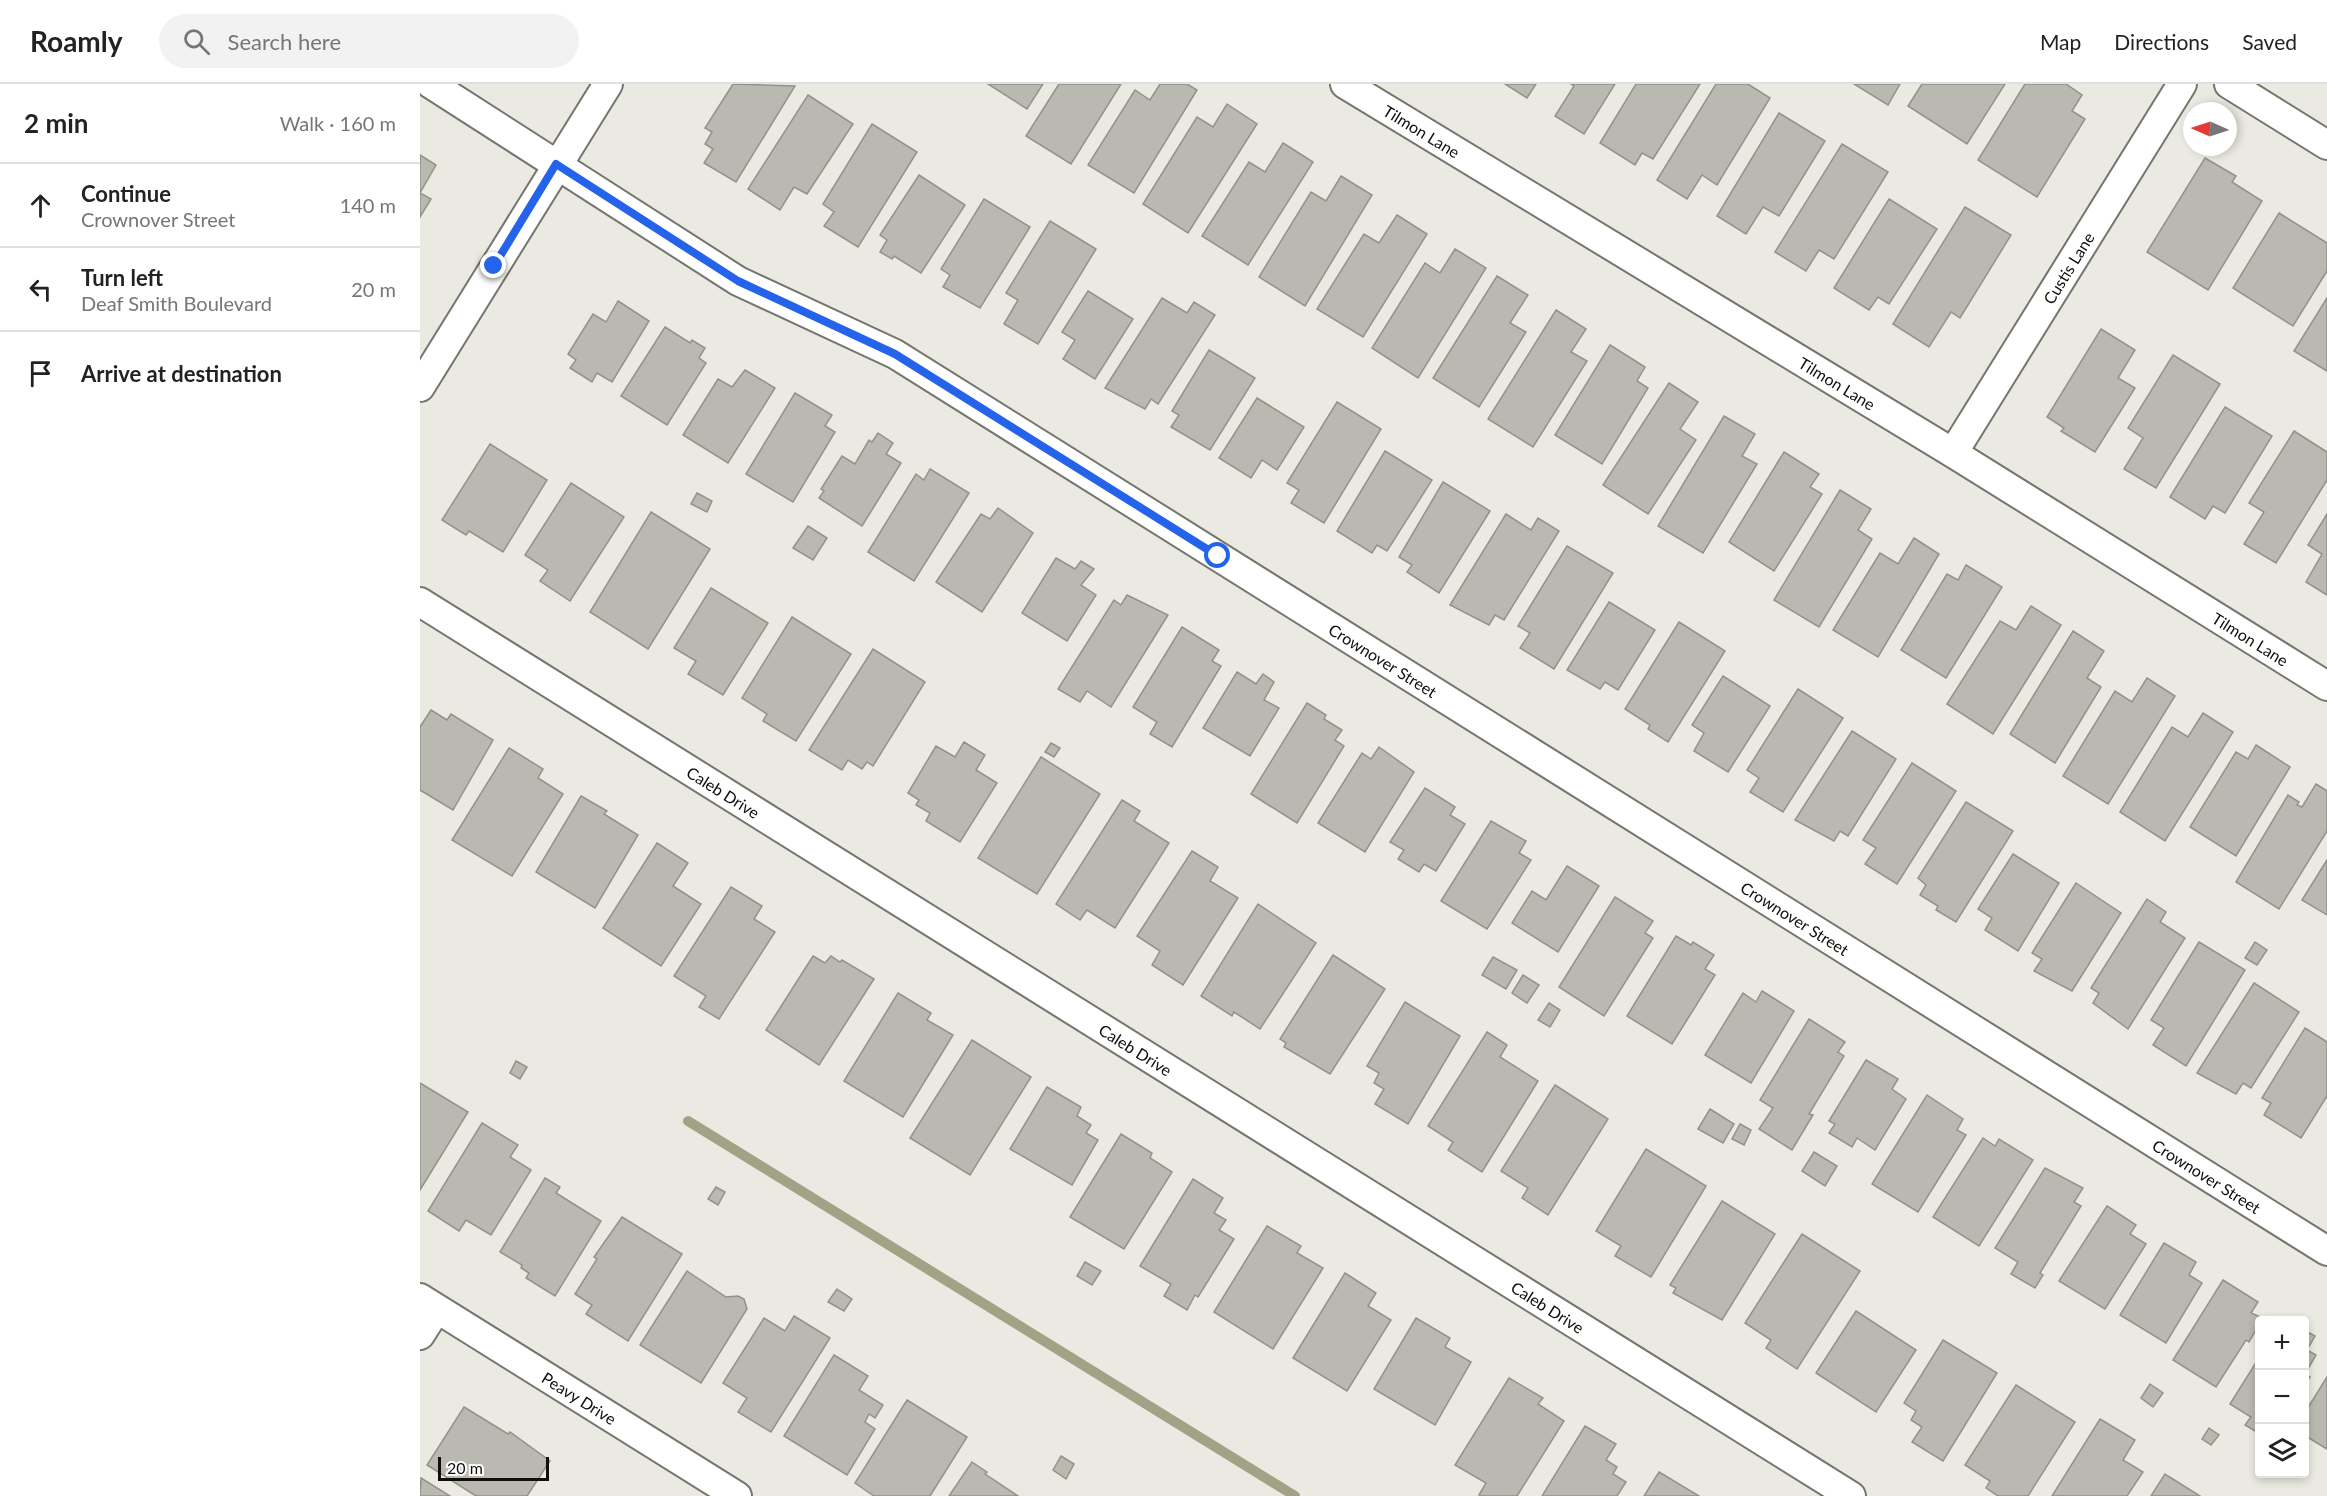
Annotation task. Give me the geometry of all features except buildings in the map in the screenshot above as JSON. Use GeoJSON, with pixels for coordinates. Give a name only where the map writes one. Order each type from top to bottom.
{"type":"FeatureCollection","features":[{"type":"Feature","properties":{"kind":"street","name":"Crownover Street"},"geometry":{"type":"LineString","coordinates":[[431,84],[738,281],[895,354],[2327,1251]]}},
{"type":"Feature","properties":{"kind":"street"},"geometry":{"type":"LineString","coordinates":[[420,387],[556,164],[608,84]]}},
{"type":"Feature","properties":{"kind":"street","name":"Tilmon Lane"},"geometry":{"type":"LineString","coordinates":[[1346,84],[1953,453],[2327,686]]}},
{"type":"Feature","properties":{"kind":"street","name":"Custis Lane"},"geometry":{"type":"LineString","coordinates":[[1953,453],[2182,84]]}},
{"type":"Feature","properties":{"kind":"street"},"geometry":{"type":"LineString","coordinates":[[2229,84],[2327,145]]}},
{"type":"Feature","properties":{"kind":"street","name":"Caleb Drive"},"geometry":{"type":"LineString","coordinates":[[420,602],[1851,1496]]}},
{"type":"Feature","properties":{"kind":"street"},"geometry":{"type":"LineString","coordinates":[[420,1335],[428,1304]]}},
{"type":"Feature","properties":{"kind":"street","name":"Peavy Drive"},"geometry":{"type":"LineString","coordinates":[[428,1304],[737,1496]]}},
{"type":"Feature","properties":{"kind":"waterway"},"geometry":{"type":"LineString","coordinates":[[688,1121],[1295,1496]]}},
{"type":"Feature","properties":{"kind":"route"},"geometry":{"type":"LineString","coordinates":[[494,266],[556,164],[738,281],[895,354],[1218,556]]}}]}
